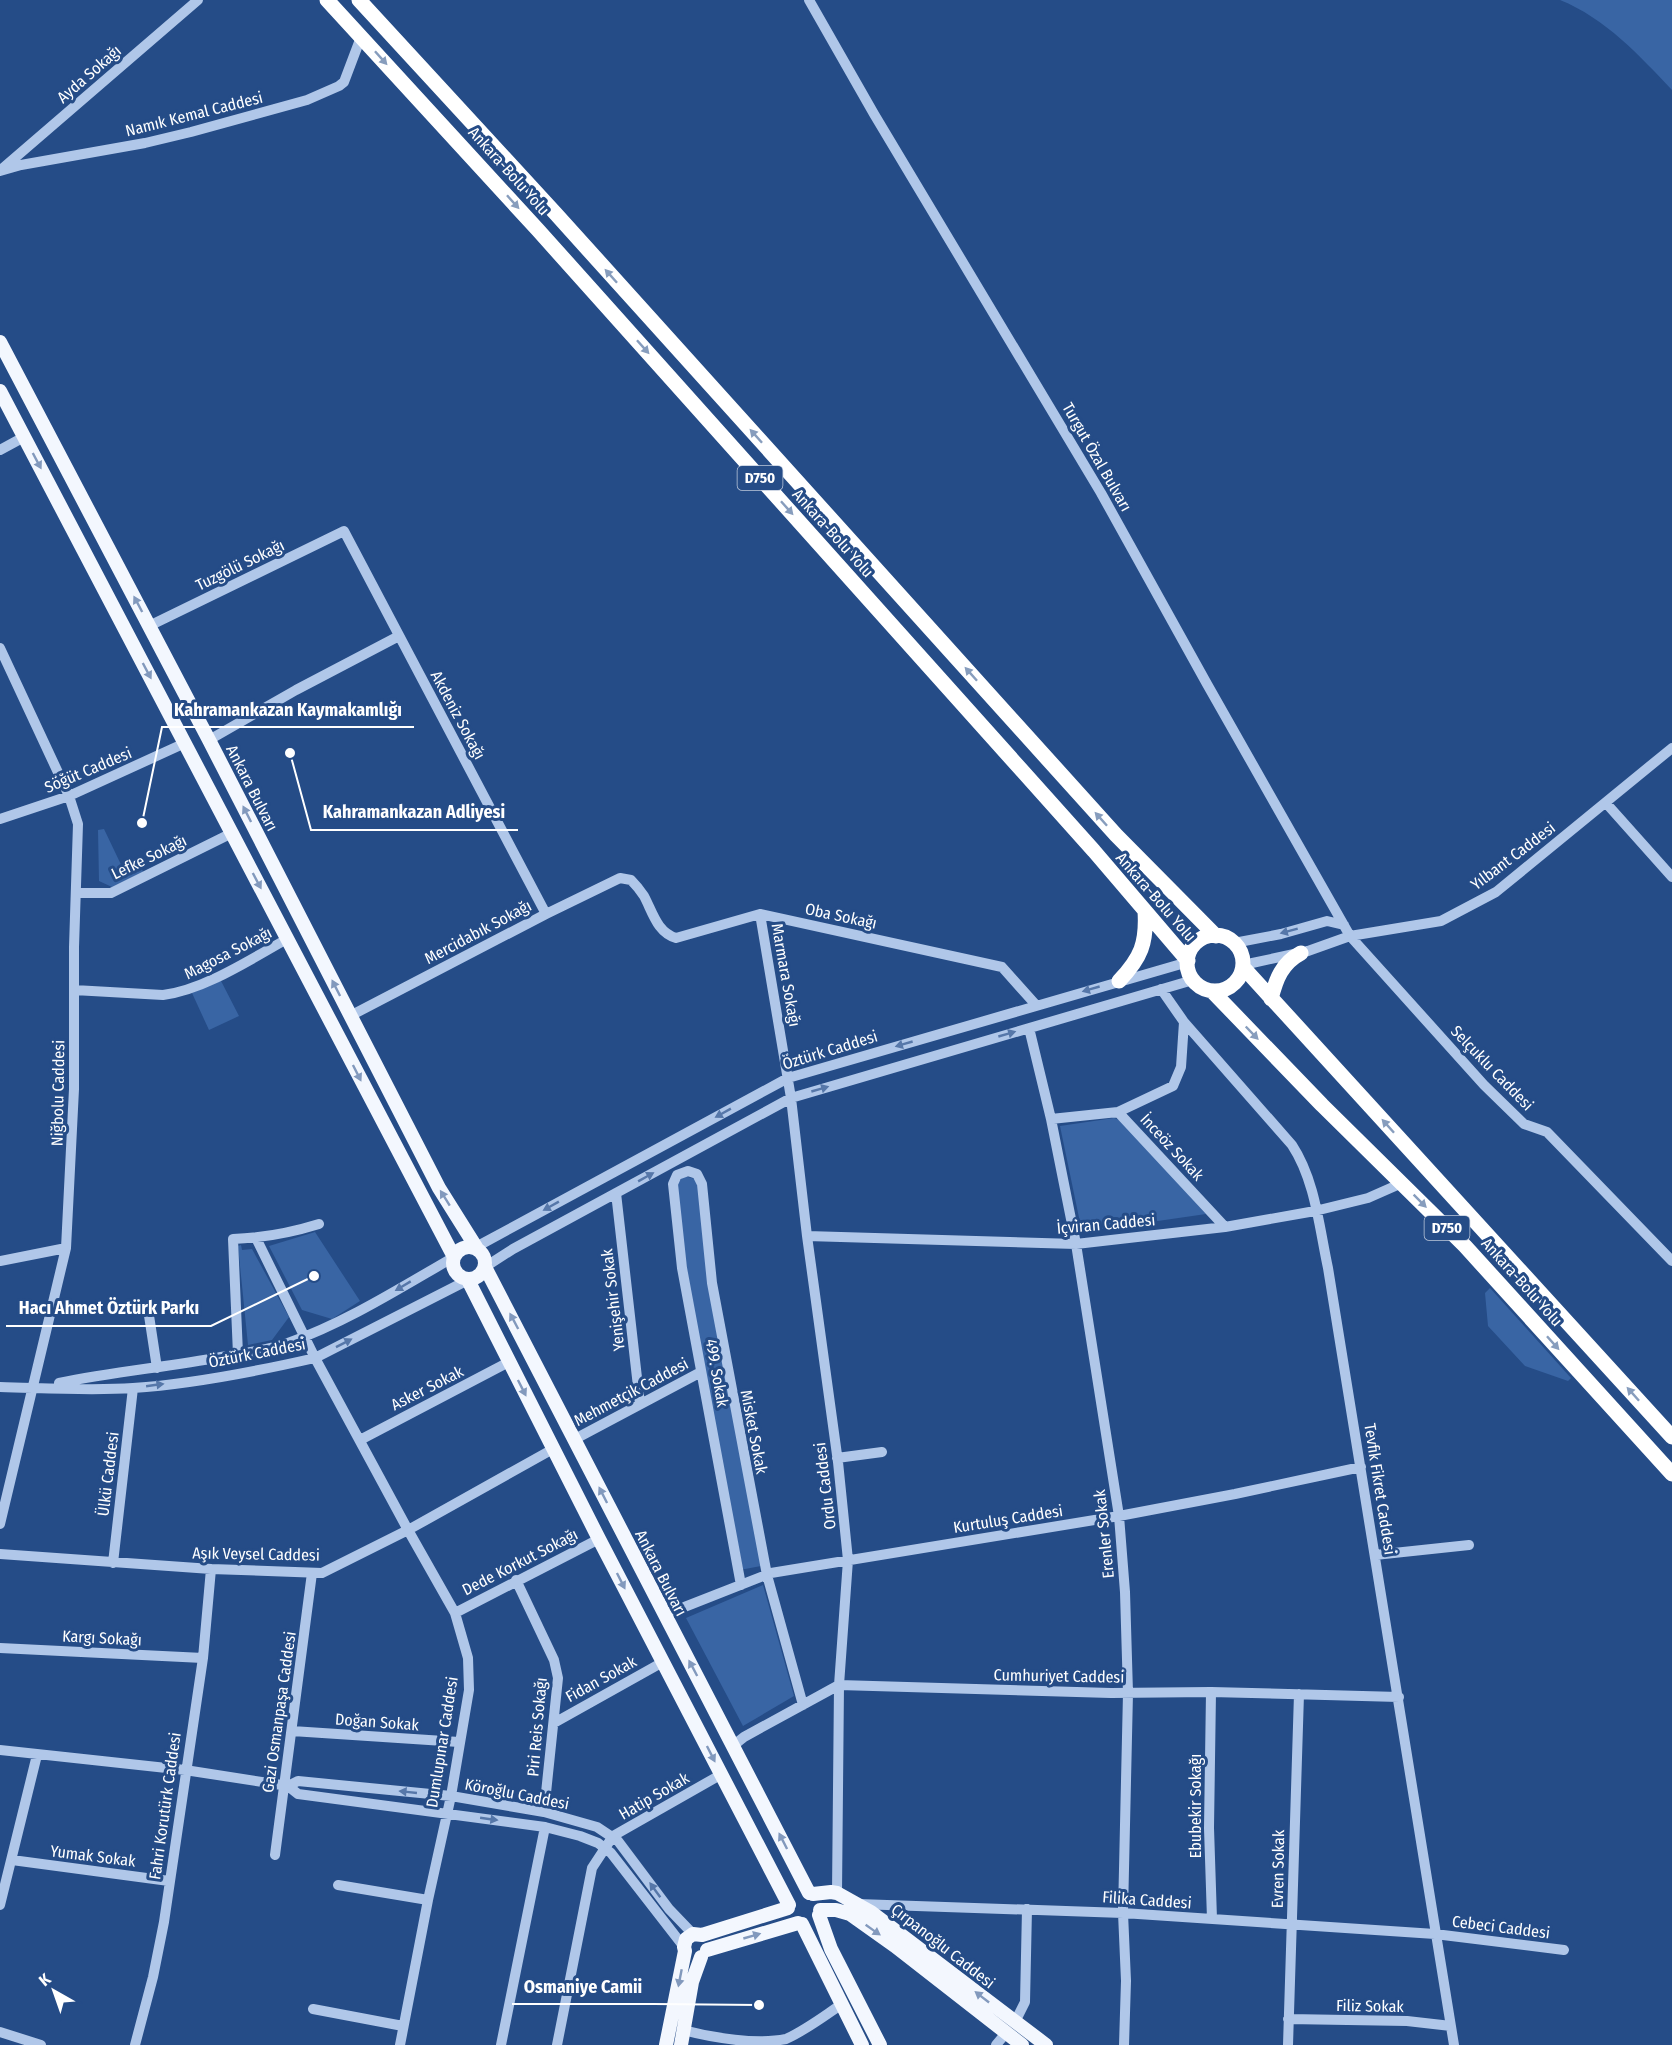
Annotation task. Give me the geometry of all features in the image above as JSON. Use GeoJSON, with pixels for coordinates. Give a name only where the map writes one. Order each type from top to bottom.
{"type":"FeatureCollection","features":[{"type":"Feature","properties":{"kind":"highway","name":"Ankara-Bolu Yolu"},"geometry":{"type":"LineString","coordinates":[[327,0],[562,257],[1078,834],[1188,961]]}},
{"type":"Feature","properties":{"kind":"highway","name":"Ankara-Bolu Yolu"},"geometry":{"type":"LineString","coordinates":[[359,0],[556,214],[1116,835],[1216,936]]}},
{"type":"Feature","properties":{"kind":"highway"},"geometry":{"type":"LineString","coordinates":[[1119,981],[1133,967],[1142,950],[1146,931],[1145,911]]}},
{"type":"Feature","properties":{"kind":"highway"},"geometry":{"type":"LineString","coordinates":[[1216,936],[1234,942],[1241,952],[1243,966],[1241,974],[1232,986],[1212,991],[1201,987],[1193,980],[1188,961],[1189,954],[1197,943],[1216,936]]}},
{"type":"Feature","properties":{"kind":"highway"},"geometry":{"type":"LineString","coordinates":[[1271,999],[1282,969],[1301,953]]}},
{"type":"Feature","properties":{"kind":"highway","name":"Ankara-Bolu Yolu"},"geometry":{"type":"LineString","coordinates":[[1243,966],[1672,1437]]}},
{"type":"Feature","properties":{"kind":"highway","name":"Ankara-Bolu Yolu"},"geometry":{"type":"LineString","coordinates":[[1212,991],[1465,1246],[1672,1474]]}},
{"type":"Feature","properties":{"kind":"main road","name":"Ankara Bulvarı"},"geometry":{"type":"LineString","coordinates":[[0,342],[209,740],[439,1188],[485,1258],[485,1268],[664,1615],[811,1893],[819,1901],[831,1949],[880,2045]]}},
{"type":"Feature","properties":{"kind":"main road"},"geometry":{"type":"LineString","coordinates":[[0,391],[454,1257],[454,1270],[460,1277],[468,1280],[481,1275],[485,1268]]}},
{"type":"Feature","properties":{"kind":"main road"},"geometry":{"type":"LineString","coordinates":[[454,1257],[463,1248],[476,1247]]}},
{"type":"Feature","properties":{"kind":"main road"},"geometry":{"type":"LineString","coordinates":[[468,1280],[599,1539],[722,1774],[792,1918],[800,1923],[862,2045]]}},
{"type":"Feature","properties":{"kind":"main road"},"geometry":{"type":"LineString","coordinates":[[666,2045],[686,1939],[788,1906],[795,1895],[802,1892],[837,1893]]}},
{"type":"Feature","properties":{"kind":"main road","name":"Çırpanoğlu Caddesi"},"geometry":{"type":"LineString","coordinates":[[837,1893],[883,1920],[1010,2027],[1022,2045]]}},
{"type":"Feature","properties":{"kind":"main road","name":"Çırpanoğlu Caddesi"},"geometry":{"type":"LineString","coordinates":[[820,1912],[836,1910],[850,1914],[1010,2027],[1046,2045]]}},
{"type":"Feature","properties":{"kind":"main road"},"geometry":{"type":"LineString","coordinates":[[684,1949],[692,1957],[704,1954],[800,1923],[812,1922],[820,1912]]}},
{"type":"Feature","properties":{"kind":"main road"},"geometry":{"type":"LineString","coordinates":[[681,2045],[692,1982],[707,1942],[698,1934]]}},
{"type":"Feature","properties":{"kind":"street","name":"Ayda Sokağı"},"geometry":{"type":"LineString","coordinates":[[0,171],[198,0]]}},
{"type":"Feature","properties":{"kind":"street","name":"Turgut Özal Bulvarı"},"geometry":{"type":"LineString","coordinates":[[809,0],[874,114],[1101,492],[1350,936]]}},
{"type":"Feature","properties":{"kind":"street","name":"Namık Kemal Caddesi"},"geometry":{"type":"LineString","coordinates":[[0,171],[21,165],[145,143],[307,100],[339,86],[344,81],[361,37]]}},
{"type":"Feature","properties":{"kind":"street"},"geometry":{"type":"LineString","coordinates":[[0,450],[24,437]]}},
{"type":"Feature","properties":{"kind":"street","name":"Tuzgölü Sokağı"},"geometry":{"type":"LineString","coordinates":[[149,626],[344,531]]}},
{"type":"Feature","properties":{"kind":"street","name":"Akdeniz Sokağı"},"geometry":{"type":"LineString","coordinates":[[344,531],[546,914]]}},
{"type":"Feature","properties":{"kind":"street"},"geometry":{"type":"LineString","coordinates":[[209,740],[296,690],[399,636]]}},
{"type":"Feature","properties":{"kind":"street","name":"Niğbolu Caddesi"},"geometry":{"type":"LineString","coordinates":[[0,648],[69,796],[78,824],[74,1089],[66,1248],[34,1388]]}},
{"type":"Feature","properties":{"kind":"street","name":"Söğüt Caddesi"},"geometry":{"type":"LineString","coordinates":[[0,819],[69,796],[185,743]]}},
{"type":"Feature","properties":{"kind":"street","name":"Yılbant Caddesi"},"geometry":{"type":"LineString","coordinates":[[1243,966],[1271,957],[1301,953],[1350,936],[1441,921],[1496,891],[1672,748]]}},
{"type":"Feature","properties":{"kind":"street"},"geometry":{"type":"LineString","coordinates":[[1606,803],[1672,877]]}},
{"type":"Feature","properties":{"kind":"street","name":"Lefke Sokağı"},"geometry":{"type":"LineString","coordinates":[[76,893],[111,893],[232,833]]}},
{"type":"Feature","properties":{"kind":"street","name":"Mercidabık Sokağı"},"geometry":{"type":"LineString","coordinates":[[350,1016],[620,878],[631,880],[643,894],[660,929],[676,938]]}},
{"type":"Feature","properties":{"kind":"street","name":"Oba Sokağı"},"geometry":{"type":"LineString","coordinates":[[676,938],[760,914],[1002,967],[1036,1005]]}},
{"type":"Feature","properties":{"kind":"street","name":"Marmara Sokağı"},"geometry":{"type":"LineString","coordinates":[[760,914],[788,1077]]}},
{"type":"Feature","properties":{"kind":"street"},"geometry":{"type":"LineString","coordinates":[[1234,942],[1281,934],[1327,921],[1344,925]]}},
{"type":"Feature","properties":{"kind":"street","name":"Selçuklu Caddesi"},"geometry":{"type":"LineString","coordinates":[[1350,936],[1484,1085],[1524,1124],[1547,1132],[1672,1261]]}},
{"type":"Feature","properties":{"kind":"street","name":"Magosa Sokağı"},"geometry":{"type":"LineString","coordinates":[[74,990],[163,995],[178,993],[196,988],[287,939]]}},
{"type":"Feature","properties":{"kind":"street","name":"Öztürk Caddesi"},"geometry":{"type":"LineString","coordinates":[[476,1247],[788,1077],[1188,961]]}},
{"type":"Feature","properties":{"kind":"street","name":"Öztürk Caddesi"},"geometry":{"type":"LineString","coordinates":[[485,1268],[513,1249],[791,1098],[1193,980]]}},
{"type":"Feature","properties":{"kind":"street","name":"Tevfik Fikret Caddesi"},"geometry":{"type":"LineString","coordinates":[[1161,989],[1184,1022],[1292,1145],[1303,1161],[1310,1179],[1328,1268],[1454,2045]]}},
{"type":"Feature","properties":{"kind":"street"},"geometry":{"type":"LineString","coordinates":[[1118,1112],[1173,1086],[1181,1067],[1184,1022]]}},
{"type":"Feature","properties":{"kind":"street","name":"Erenler Sokak"},"geometry":{"type":"LineString","coordinates":[[1029,1028],[1051,1119],[1076,1244],[1119,1516],[1125,1592],[1128,1693],[1123,1913],[1124,2045]]}},
{"type":"Feature","properties":{"kind":"street","name":"Ordu Caddesi"},"geometry":{"type":"LineString","coordinates":[[788,1077],[848,1560],[839,1685],[837,1893]]}},
{"type":"Feature","properties":{"kind":"street","name":"İnceöz Sokak"},"geometry":{"type":"LineString","coordinates":[[1051,1119],[1118,1112],[1225,1227]]}},
{"type":"Feature","properties":{"kind":"street","name":"499. Sokak"},"geometry":{"type":"LineString","coordinates":[[685,1171],[677,1175],[674,1180],[673,1197],[682,1268],[741,1585]]}},
{"type":"Feature","properties":{"kind":"street","name":"Misket Sokak"},"geometry":{"type":"LineString","coordinates":[[685,1171],[697,1174],[702,1184],[712,1283],[766,1575],[803,1705]]}},
{"type":"Feature","properties":{"kind":"street","name":"İçviran Caddesi"},"geometry":{"type":"LineString","coordinates":[[807,1236],[1076,1244],[1225,1227],[1316,1211],[1368,1198],[1401,1184]]}},
{"type":"Feature","properties":{"kind":"street","name":"Yenişehir Sokak"},"geometry":{"type":"LineString","coordinates":[[616,1193],[640,1404]]}},
{"type":"Feature","properties":{"kind":"street"},"geometry":{"type":"LineString","coordinates":[[238,1354],[233,1239],[256,1239],[286,1234],[319,1224]]}},
{"type":"Feature","properties":{"kind":"street","name":"Dumlupınar Caddesi"},"geometry":{"type":"LineString","coordinates":[[256,1239],[315,1358],[455,1613],[464,1642],[469,1670],[469,1690],[451,1796],[400,2045]]}},
{"type":"Feature","properties":{"kind":"street"},"geometry":{"type":"LineString","coordinates":[[0,1261],[66,1248]]}},
{"type":"Feature","properties":{"kind":"street","name":"Öztürk Caddesi"},"geometry":{"type":"LineString","coordinates":[[34,1388],[266,1349],[304,1336],[358,1312],[454,1257]]}},
{"type":"Feature","properties":{"kind":"street","name":"Öztürk Caddesi"},"geometry":{"type":"LineString","coordinates":[[34,1388],[133,1388],[255,1370],[315,1358],[468,1280]]}},
{"type":"Feature","properties":{"kind":"street"},"geometry":{"type":"LineString","coordinates":[[148,1309],[157,1368]]}},
{"type":"Feature","properties":{"kind":"street","name":"Asker Sokak"},"geometry":{"type":"LineString","coordinates":[[360,1440],[509,1362]]}},
{"type":"Feature","properties":{"kind":"street","name":"Mehmetçik Caddesi"},"geometry":{"type":"LineString","coordinates":[[574,1439],[701,1372]]}},
{"type":"Feature","properties":{"kind":"street"},"geometry":{"type":"LineString","coordinates":[[0,1387],[34,1388],[0,1524]]}},
{"type":"Feature","properties":{"kind":"street","name":"Ülkü Caddesi"},"geometry":{"type":"LineString","coordinates":[[113,1563],[133,1388]]}},
{"type":"Feature","properties":{"kind":"street","name":"Aşık Veysel Caddesi"},"geometry":{"type":"LineString","coordinates":[[0,1554],[211,1569],[312,1573],[330,1570],[408,1530],[553,1449]]}},
{"type":"Feature","properties":{"kind":"street"},"geometry":{"type":"LineString","coordinates":[[837,1458],[882,1452]]}},
{"type":"Feature","properties":{"kind":"street","name":"Kurtuluş Caddesi"},"geometry":{"type":"LineString","coordinates":[[664,1615],[766,1575],[1119,1516],[1361,1467]]}},
{"type":"Feature","properties":{"kind":"street","name":"Dede Korkut Sokağı"},"geometry":{"type":"LineString","coordinates":[[455,1613],[599,1539]]}},
{"type":"Feature","properties":{"kind":"street"},"geometry":{"type":"LineString","coordinates":[[1375,1556],[1469,1545]]}},
{"type":"Feature","properties":{"kind":"street","name":"Fahri Korutürk Caddesi"},"geometry":{"type":"LineString","coordinates":[[135,2045],[153,1977],[169,1881],[203,1659],[211,1569]]}},
{"type":"Feature","properties":{"kind":"street","name":"Gazi Osmanpaşa Caddesi"},"geometry":{"type":"LineString","coordinates":[[274,1855],[286,1786],[312,1573]]}},
{"type":"Feature","properties":{"kind":"street","name":"Piri Reis Sokağı"},"geometry":{"type":"LineString","coordinates":[[516,1580],[554,1660],[558,1678],[544,1812]]}},
{"type":"Feature","properties":{"kind":"street","name":"Kargı Sokağı"},"geometry":{"type":"LineString","coordinates":[[0,1648],[203,1659]]}},
{"type":"Feature","properties":{"kind":"street","name":"Fidan Sokak"},"geometry":{"type":"LineString","coordinates":[[554,1723],[663,1662]]}},
{"type":"Feature","properties":{"kind":"street"},"geometry":{"type":"LineString","coordinates":[[734,1745],[744,1737],[839,1685]]}},
{"type":"Feature","properties":{"kind":"street","name":"Cumhuriyet Caddesi"},"geometry":{"type":"LineString","coordinates":[[839,1685],[1128,1693],[1211,1692],[1399,1697]]}},
{"type":"Feature","properties":{"kind":"street","name":"Ebubekir Sokağı"},"geometry":{"type":"LineString","coordinates":[[1211,1692],[1209,1828],[1212,1920]]}},
{"type":"Feature","properties":{"kind":"street","name":"Evren Sokak"},"geometry":{"type":"LineString","coordinates":[[1288,2045],[1299,1694]]}},
{"type":"Feature","properties":{"kind":"street","name":"Doğan Sokak"},"geometry":{"type":"LineString","coordinates":[[292,1731],[459,1742]]}},
{"type":"Feature","properties":{"kind":"street","name":"Köroğlu Caddesi"},"geometry":{"type":"LineString","coordinates":[[0,1750],[185,1770],[286,1786],[298,1794],[545,1827],[580,1836],[604,1847],[684,1949]]}},
{"type":"Feature","properties":{"kind":"street"},"geometry":{"type":"LineString","coordinates":[[0,1905],[37,1755]]}},
{"type":"Feature","properties":{"kind":"street","name":"Hatip Sokak"},"geometry":{"type":"LineString","coordinates":[[557,2045],[588,1884],[592,1868],[604,1847],[613,1836],[722,1774]]}},
{"type":"Feature","properties":{"kind":"street","name":"Köroğlu Caddesi"},"geometry":{"type":"LineString","coordinates":[[286,1786],[298,1782],[451,1796],[544,1812],[588,1824],[613,1836],[669,1909],[698,1934]]}},
{"type":"Feature","properties":{"kind":"street"},"geometry":{"type":"LineString","coordinates":[[501,2045],[545,1827]]}},
{"type":"Feature","properties":{"kind":"street","name":"Yumak Sokak"},"geometry":{"type":"LineString","coordinates":[[12,1860],[169,1881]]}},
{"type":"Feature","properties":{"kind":"street"},"geometry":{"type":"LineString","coordinates":[[338,1885],[428,1900]]}},
{"type":"Feature","properties":{"kind":"street","name":"Filika Caddesi"},"geometry":{"type":"LineString","coordinates":[[857,1904],[1123,1913],[1435,1934]]}},
{"type":"Feature","properties":{"kind":"street"},"geometry":{"type":"LineString","coordinates":[[996,2045],[1025,2002],[1027,1909]]}},
{"type":"Feature","properties":{"kind":"street","name":"Cebeci Caddesi"},"geometry":{"type":"LineString","coordinates":[[1435,1934],[1564,1950]]}},
{"type":"Feature","properties":{"kind":"street"},"geometry":{"type":"LineString","coordinates":[[683,2030],[708,2037],[742,2042],[774,2043],[797,2033],[843,2004]]}},
{"type":"Feature","properties":{"kind":"street"},"geometry":{"type":"LineString","coordinates":[[313,2009],[404,2026]]}},
{"type":"Feature","properties":{"kind":"street","name":"Filiz Sokak"},"geometry":{"type":"LineString","coordinates":[[1288,2019],[1407,2021],[1451,2026]]}},
{"type":"Feature","properties":{"kind":"street"},"geometry":{"type":"LineString","coordinates":[[0,2032],[41,2045]]}},
{"type":"Feature","properties":{"kind":"shaded area"},"geometry":{"type":"Polygon","coordinates":[[[1560,0],[1672,0],[1672,90],[1607,27],[1560,0]]]}},
{"type":"Feature","properties":{"kind":"shaded area"},"geometry":{"type":"Polygon","coordinates":[[[104,829],[125,873],[141,866],[143,872],[112,887],[99,881],[98,830],[104,829]]]}},
{"type":"Feature","properties":{"kind":"shaded area"},"geometry":{"type":"Polygon","coordinates":[[[220,979],[239,1016],[209,1030],[192,993],[220,979]]]}},
{"type":"Feature","properties":{"kind":"shaded area"},"geometry":{"type":"Polygon","coordinates":[[[1114,1118],[1122,1121],[1206,1214],[1082,1232],[1060,1126],[1114,1118]]]}},
{"type":"Feature","properties":{"kind":"shaded area"},"geometry":{"type":"Polygon","coordinates":[[[684,1176],[695,1179],[699,1186],[761,1566],[745,1569],[743,1569],[696,1329],[676,1184],[684,1176]]]}},
{"type":"Feature","properties":{"kind":"shaded area"},"geometry":{"type":"Polygon","coordinates":[[[315,1232],[360,1301],[332,1319],[302,1310],[269,1246],[315,1232]]]}},
{"type":"Feature","properties":{"kind":"shaded area"},"geometry":{"type":"Polygon","coordinates":[[[241,1245],[242,1250],[252,1249],[289,1317],[272,1340],[248,1345],[238,1246],[241,1245]]]}},
{"type":"Feature","properties":{"kind":"shaded area"},"geometry":{"type":"Polygon","coordinates":[[[1490,1288],[1571,1378],[1568,1381],[1525,1366],[1488,1326],[1485,1293],[1490,1288]]]}},
{"type":"Feature","properties":{"kind":"shaded area"},"geometry":{"type":"Polygon","coordinates":[[[763,1585],[794,1696],[743,1726],[686,1618],[763,1585]]]}},
{"type":"Feature","properties":{"kind":"place","name":"Kahramankazan Adliyesi"},"geometry":{"type":"Point","coordinates":[290,753]}},
{"type":"Feature","properties":{"kind":"place","name":"Kahramankazan Kaymakamlığı"},"geometry":{"type":"Point","coordinates":[142,823]}},
{"type":"Feature","properties":{"kind":"place","name":"Hacı Ahmet Öztürk Parkı"},"geometry":{"type":"Point","coordinates":[314,1276]}},
{"type":"Feature","properties":{"kind":"place","name":"Osmaniye Camii"},"geometry":{"type":"Point","coordinates":[759,2005]}}]}
